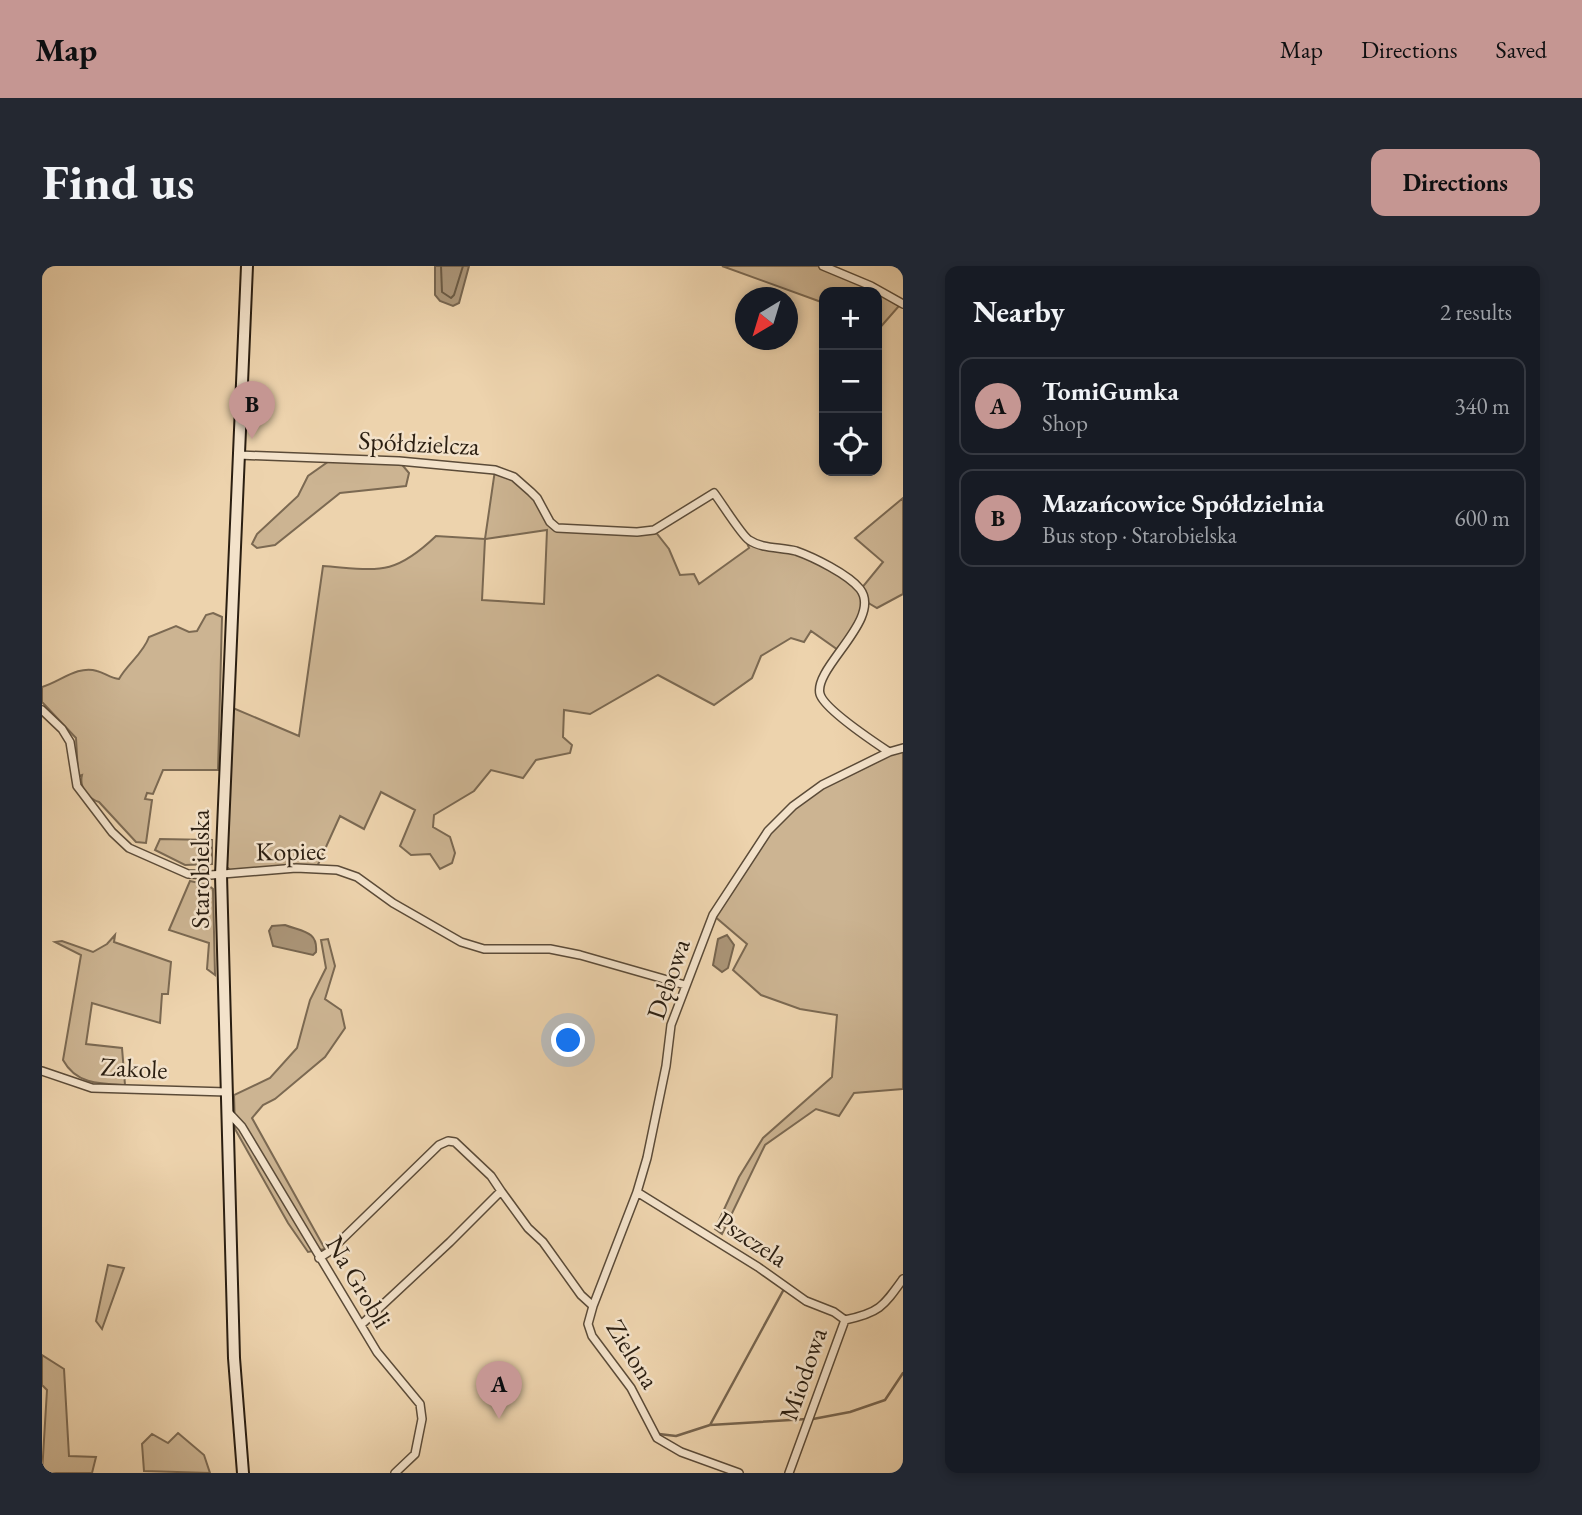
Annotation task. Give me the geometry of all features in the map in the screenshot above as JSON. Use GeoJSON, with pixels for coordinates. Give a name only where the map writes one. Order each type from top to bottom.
{"type":"FeatureCollection","features":[{"type":"Feature","properties":{"kind":"street","name":"Starobielska"},"geometry":{"type":"LineString","coordinates":[[243,1473],[235,1370],[221,874],[247,266]]}},
{"type":"Feature","properties":{"kind":"street"},"geometry":{"type":"LineString","coordinates":[[823,266],[871,286],[903,304]]}},
{"type":"Feature","properties":{"kind":"street","name":"Spółdzielcza"},"geometry":{"type":"LineString","coordinates":[[238,455],[409,462],[495,470],[514,477],[531,492],[550,522],[557,528],[637,532],[654,530],[714,493],[745,538],[754,543],[796,551],[820,561],[861,589],[864,600],[863,614],[821,682],[820,693],[828,706],[889,752]]}},
{"type":"Feature","properties":{"kind":"street","name":"Kopiec"},"geometry":{"type":"LineString","coordinates":[[43,713],[62,729],[69,742],[77,786],[112,832],[129,848],[188,874],[296,868],[337,870],[357,877],[396,905],[461,942],[484,949],[550,949],[685,985]]}},
{"type":"Feature","properties":{"kind":"street","name":"Dębowa"},"geometry":{"type":"LineString","coordinates":[[593,1306],[647,1158],[671,1025],[713,915],[768,831],[793,806],[822,785],[889,752],[903,748]]}},
{"type":"Feature","properties":{"kind":"street","name":"Zakole"},"geometry":{"type":"LineString","coordinates":[[42,1071],[92,1088],[227,1092]]}},
{"type":"Feature","properties":{"kind":"street","name":"Na Grobli"},"geometry":{"type":"LineString","coordinates":[[227,1112],[242,1127],[377,1352],[420,1404],[422,1419],[415,1454],[411,1461],[395,1473]]}},
{"type":"Feature","properties":{"kind":"street","name":"Zielona"},"geometry":{"type":"LineString","coordinates":[[319,1258],[330,1251],[439,1146],[448,1141],[455,1142],[482,1168],[528,1228],[543,1242],[581,1295],[593,1306],[588,1324],[592,1335],[631,1388],[657,1438],[681,1452],[739,1473]]}},
{"type":"Feature","properties":{"kind":"street"},"geometry":{"type":"LineString","coordinates":[[362,1324],[501,1191]]}},
{"type":"Feature","properties":{"kind":"street","name":"Pszczela"},"geometry":{"type":"LineString","coordinates":[[636,1192],[758,1267],[806,1301],[834,1312],[845,1320]]}},
{"type":"Feature","properties":{"kind":"street","name":"Miodowa"},"geometry":{"type":"LineString","coordinates":[[789,1473],[845,1320],[865,1316],[880,1309],[903,1279]]}},
{"type":"Feature","properties":{"kind":"shaded area"},"geometry":{"type":"Polygon","coordinates":[[[722,266],[818,266],[868,287],[819,287],[819,301],[798,294],[798,287],[780,287],[722,266]]]}},
{"type":"Feature","properties":{"kind":"shaded area"},"geometry":{"type":"Polygon","coordinates":[[[882,295],[899,306],[882,325],[882,295]]]}},
{"type":"Feature","properties":{"kind":"shaded area"},"geometry":{"type":"Polygon","coordinates":[[[332,459],[399,461],[409,473],[406,486],[340,493],[275,545],[257,548],[252,544],[257,534],[298,496],[308,476],[332,459]]]}},
{"type":"Feature","properties":{"kind":"shaded area"},"geometry":{"type":"Polygon","coordinates":[[[495,470],[523,486],[557,528],[654,530],[669,549],[680,575],[694,574],[699,584],[749,548],[745,538],[820,561],[861,589],[883,562],[855,538],[903,498],[903,594],[877,608],[865,601],[863,614],[841,652],[811,631],[804,642],[791,638],[761,656],[752,678],[714,705],[658,675],[590,714],[564,710],[563,737],[572,745],[570,753],[536,760],[523,778],[491,770],[474,791],[434,815],[433,827],[450,837],[455,853],[452,863],[440,869],[430,854],[411,855],[400,846],[415,810],[381,792],[364,829],[340,816],[316,869],[230,870],[227,867],[226,852],[233,708],[299,736],[323,566],[384,568],[408,559],[436,536],[485,539],[495,470]],[[547,530],[485,539],[482,600],[544,604],[547,530]]]}},
{"type":"Feature","properties":{"kind":"shaded area"},"geometry":{"type":"Polygon","coordinates":[[[213,613],[222,617],[218,770],[163,770],[153,794],[147,793],[145,799],[152,800],[146,843],[136,842],[99,802],[85,792],[82,775],[78,774],[76,738],[42,702],[42,687],[82,670],[97,671],[119,679],[149,637],[176,626],[189,632],[197,631],[206,615],[213,613]]]}},
{"type":"Feature","properties":{"kind":"shaded area"},"geometry":{"type":"Polygon","coordinates":[[[903,748],[903,1089],[854,1093],[839,1116],[816,1109],[765,1145],[722,1234],[715,1229],[739,1177],[763,1138],[832,1077],[837,1015],[800,1009],[761,995],[733,970],[747,944],[713,915],[768,831],[822,785],[903,748]]]}},
{"type":"Feature","properties":{"kind":"shaded area"},"geometry":{"type":"Polygon","coordinates":[[[160,839],[212,840],[212,864],[185,865],[155,850],[160,839]]]}},
{"type":"Feature","properties":{"kind":"shaded area"},"geometry":{"type":"Polygon","coordinates":[[[190,881],[208,885],[213,889],[215,975],[207,969],[209,943],[169,930],[190,881]]]}},
{"type":"Feature","properties":{"kind":"shaded area"},"geometry":{"type":"Polygon","coordinates":[[[115,935],[114,942],[171,962],[168,994],[162,994],[160,1023],[92,1003],[86,1044],[122,1048],[125,1085],[97,1083],[81,1078],[68,1068],[63,1060],[81,955],[55,942],[62,941],[93,952],[107,944],[115,935]]]}},
{"type":"Feature","properties":{"kind":"shaded area"},"geometry":{"type":"Polygon","coordinates":[[[328,939],[335,966],[325,999],[341,1010],[345,1028],[325,1057],[275,1099],[263,1105],[252,1118],[325,1249],[308,1252],[288,1223],[235,1129],[234,1095],[270,1078],[297,1048],[310,1000],[326,968],[321,940],[328,939]]]}},
{"type":"Feature","properties":{"kind":"shaded area"},"geometry":{"type":"Polygon","coordinates":[[[108,1265],[124,1268],[102,1329],[96,1321],[108,1265]]]}},
{"type":"Feature","properties":{"kind":"shaded area"},"geometry":{"type":"Polygon","coordinates":[[[42,1355],[64,1369],[69,1456],[96,1457],[92,1473],[42,1473],[47,1390],[42,1385],[42,1355]]]}},
{"type":"Feature","properties":{"kind":"shaded area"},"geometry":{"type":"Polygon","coordinates":[[[178,1433],[204,1455],[210,1473],[144,1471],[142,1444],[152,1434],[168,1443],[178,1433]]]}},
{"type":"Feature","properties":{"kind":"water"},"geometry":{"type":"Polygon","coordinates":[[[435,266],[469,266],[459,303],[453,306],[440,301],[435,295],[435,266]]]}},
{"type":"Feature","properties":{"kind":"water"},"geometry":{"type":"Polygon","coordinates":[[[285,925],[312,936],[316,952],[313,955],[273,946],[269,931],[272,926],[285,925]]]}},
{"type":"Feature","properties":{"kind":"water"},"geometry":{"type":"Polygon","coordinates":[[[727,935],[734,945],[728,968],[722,972],[713,965],[718,939],[727,935]]]}},
{"type":"Feature","properties":{"kind":"waterway"},"geometry":{"type":"LineString","coordinates":[[710,1425],[784,1289]]}},
{"type":"Feature","properties":{"kind":"waterway"},"geometry":{"type":"LineString","coordinates":[[813,1419],[850,1412],[885,1400],[903,1373]]}},
{"type":"Feature","properties":{"kind":"waterway"},"geometry":{"type":"LineString","coordinates":[[659,1434],[676,1436],[710,1425],[807,1419]]}},
{"type":"Feature","properties":{"kind":"place","name":"Mazańcowice Spółdzielnia"},"geometry":{"type":"Point","coordinates":[252,439]}},
{"type":"Feature","properties":{"kind":"place","name":"TomiGumka"},"geometry":{"type":"Point","coordinates":[499,1419]}}]}
